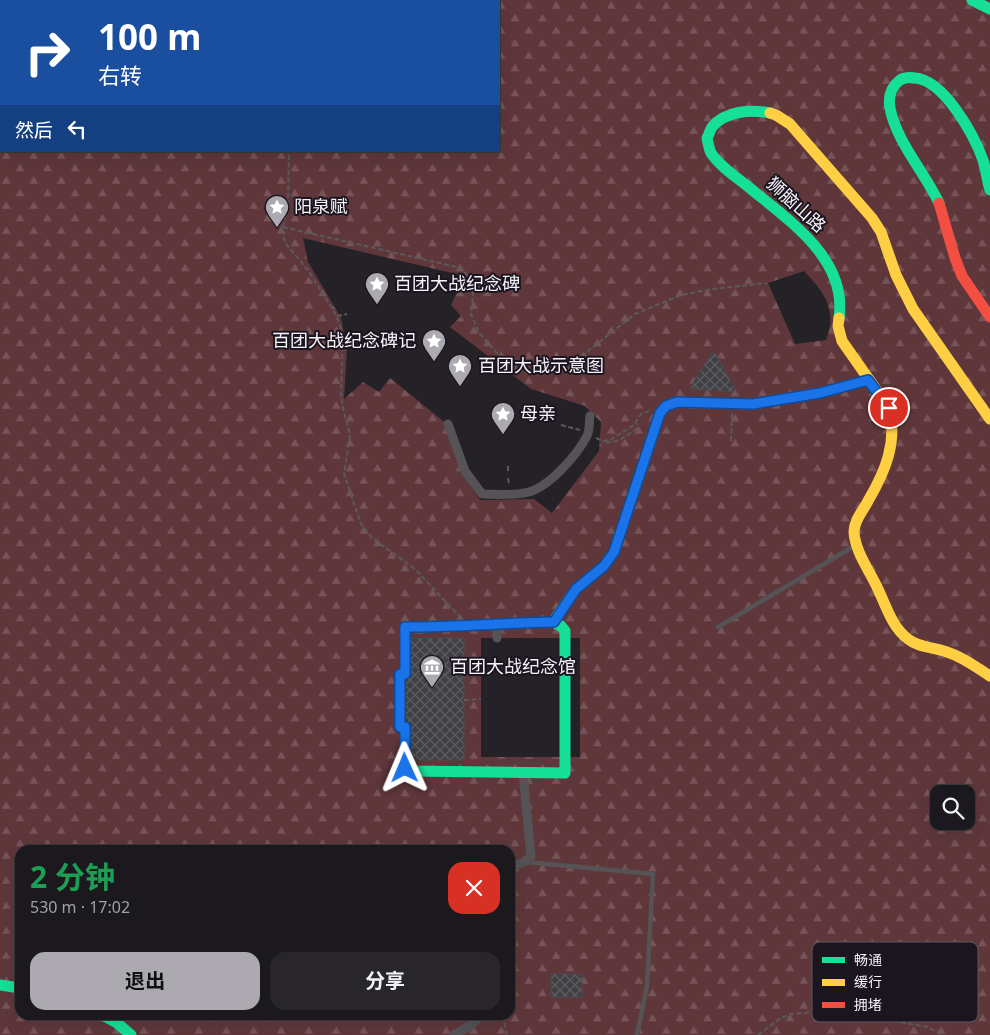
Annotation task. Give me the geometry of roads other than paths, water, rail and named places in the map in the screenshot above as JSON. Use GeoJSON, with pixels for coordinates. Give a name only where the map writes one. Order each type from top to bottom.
{"type":"FeatureCollection","features":[{"type":"Feature","properties":{"kind":"street"},"geometry":{"type":"LineString","coordinates":[[972,0],[990,9]]}},
{"type":"Feature","properties":{"kind":"street"},"geometry":{"type":"LineString","coordinates":[[990,190],[983,160],[959,114],[941,91],[931,83],[920,78],[907,77],[900,81],[890,94],[892,116],[940,204],[953,252],[963,279],[990,317]]}},
{"type":"Feature","properties":{"kind":"street","name":"狮脑山路"},"geometry":{"type":"LineString","coordinates":[[990,419],[913,310],[896,275],[881,232],[872,218],[790,124],[776,115],[759,111],[742,112],[724,117],[712,127],[707,138],[711,152],[724,167],[809,238],[823,256],[835,280],[841,304],[838,326],[842,341],[889,408],[892,416],[893,434],[886,464],[856,522],[854,536],[891,620],[911,641],[951,653],[990,676]]}},
{"type":"Feature","properties":{"kind":"street"},"geometry":{"type":"LineString","coordinates":[[554,622],[576,589],[604,566],[614,552],[660,413],[666,406],[677,402],[753,404],[820,393],[868,380]]}},
{"type":"Feature","properties":{"kind":"street"},"geometry":{"type":"LineString","coordinates":[[448,424],[465,471],[482,494],[522,493],[531,492],[554,479],[588,434],[590,416]]}},
{"type":"Feature","properties":{"kind":"street"},"geometry":{"type":"LineString","coordinates":[[408,771],[565,773],[566,631],[554,622],[475,624]]}},
{"type":"Feature","properties":{"kind":"street"},"geometry":{"type":"LineString","coordinates":[[497,623],[497,638]]}},
{"type":"Feature","properties":{"kind":"street"},"geometry":{"type":"LineString","coordinates":[[515,865],[525,862],[531,856],[523,772]]}},
{"type":"Feature","properties":{"kind":"street"},"geometry":{"type":"LineString","coordinates":[[1,984],[15,987]]}},
{"type":"Feature","properties":{"kind":"street"},"geometry":{"type":"LineString","coordinates":[[111,1020],[131,1035]]}},
{"type":"Feature","properties":{"kind":"street"},"geometry":{"type":"LineString","coordinates":[[454,1035],[476,1020]]}},
{"type":"Feature","properties":{"kind":"lane"},"geometry":{"type":"LineString","coordinates":[[718,627],[857,544]]}},
{"type":"Feature","properties":{"kind":"lane"},"geometry":{"type":"LineString","coordinates":[[408,771],[405,768],[405,727],[400,727],[400,674],[405,674],[405,627],[458,627],[475,624]]}},
{"type":"Feature","properties":{"kind":"lane"},"geometry":{"type":"LineString","coordinates":[[525,862],[653,874],[647,986],[637,1035]]}},
{"type":"Feature","properties":{"kind":"place","name":"阳泉赋"},"geometry":{"type":"Point","coordinates":[277,228]}},
{"type":"Feature","properties":{"kind":"place","name":"百团大战纪念碑"},"geometry":{"type":"Point","coordinates":[377,305]}},
{"type":"Feature","properties":{"kind":"place","name":"百团大战纪念碑记"},"geometry":{"type":"Point","coordinates":[434,362]}},
{"type":"Feature","properties":{"kind":"place","name":"百团大战示意图"},"geometry":{"type":"Point","coordinates":[460,387]}},
{"type":"Feature","properties":{"kind":"place","name":"母亲"},"geometry":{"type":"Point","coordinates":[503,435]}},
{"type":"Feature","properties":{"kind":"place","name":"百团大战纪念馆"},"geometry":{"type":"Point","coordinates":[432,688]}}]}
